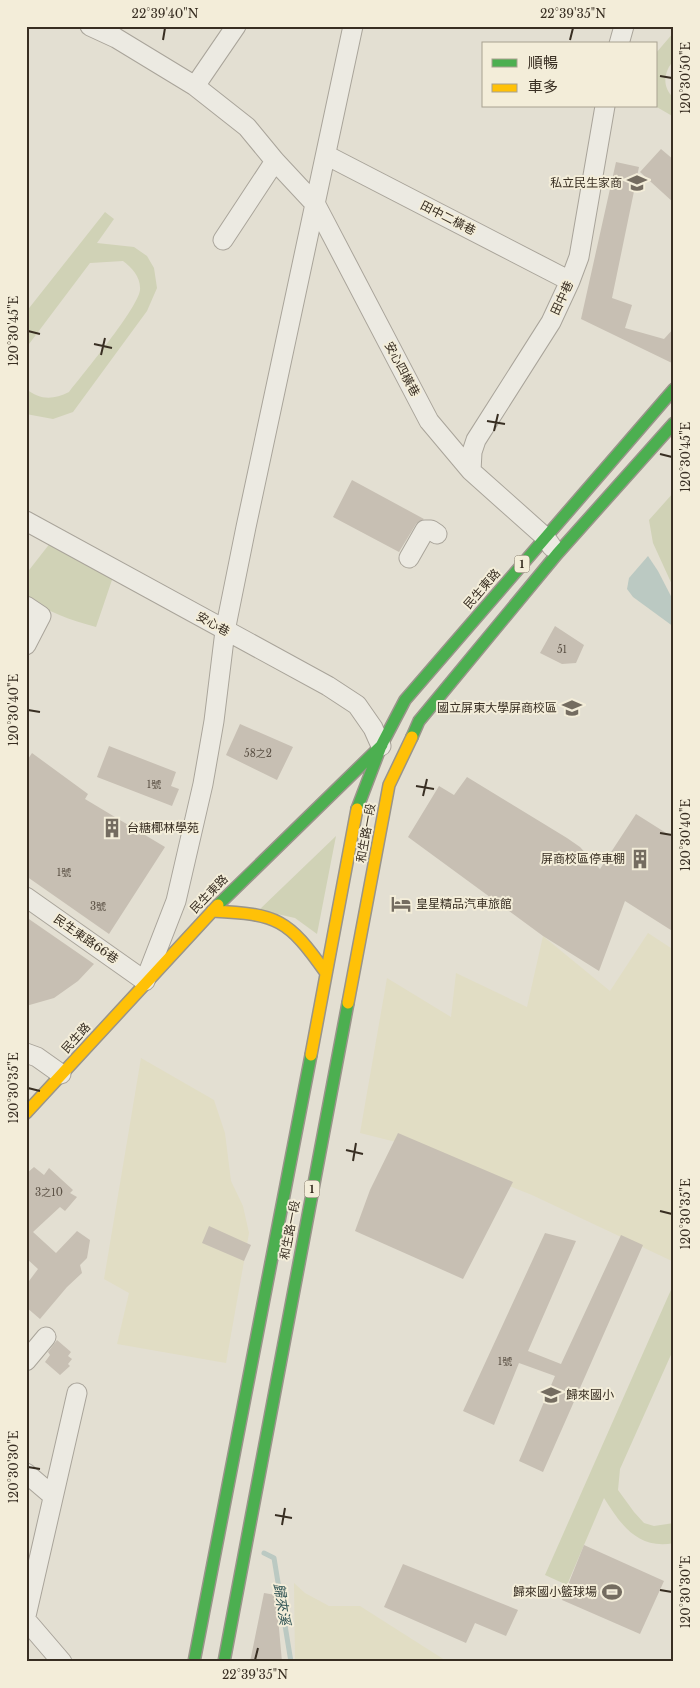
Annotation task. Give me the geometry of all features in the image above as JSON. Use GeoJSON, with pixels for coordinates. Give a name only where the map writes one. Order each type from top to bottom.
{"type":"FeatureCollection","features":[{"type":"Feature","properties":{"kind":"main road","name":"民生東路"},"geometry":{"type":"LineString","coordinates":[[381,746],[405,700],[674,389]]}},
{"type":"Feature","properties":{"kind":"main road","name":"民生東路"},"geometry":{"type":"LineString","coordinates":[[146,981],[277,845],[381,746],[419,721],[557,554],[674,424]]}},
{"type":"Feature","properties":{"kind":"main road","name":"和生路一段"},"geometry":{"type":"LineString","coordinates":[[224,1662],[389,785],[419,721]]}},
{"type":"Feature","properties":{"kind":"main road","name":"和生路一段"},"geometry":{"type":"LineString","coordinates":[[194,1662],[274,1257],[358,802],[381,746]]}},
{"type":"Feature","properties":{"kind":"main road"},"geometry":{"type":"LineString","coordinates":[[212,911],[268,916],[283,922],[300,937],[326,973]]}},
{"type":"Feature","properties":{"kind":"main road","name":"民生路"},"geometry":{"type":"LineString","coordinates":[[26,1113],[146,981]]}},
{"type":"Feature","properties":{"kind":"street","name":"安心四橫巷"},"geometry":{"type":"LineString","coordinates":[[90,26],[118,32],[195,86],[247,127],[275,161],[316,205],[429,421],[471,471],[545,537],[557,554]]}},
{"type":"Feature","properties":{"kind":"street"},"geometry":{"type":"LineString","coordinates":[[195,86],[236,26]]}},
{"type":"Feature","properties":{"kind":"street"},"geometry":{"type":"LineString","coordinates":[[146,981],[176,901],[203,784],[214,721],[225,632],[353,26]]}},
{"type":"Feature","properties":{"kind":"street"},"geometry":{"type":"LineString","coordinates":[[620,42],[624,26]]}},
{"type":"Feature","properties":{"kind":"street","name":"田中巷"},"geometry":{"type":"LineString","coordinates":[[471,471],[472,452],[476,440],[550,322],[570,281],[579,256],[605,108]]}},
{"type":"Feature","properties":{"kind":"street","name":"田中二橫巷"},"geometry":{"type":"LineString","coordinates":[[326,155],[570,281]]}},
{"type":"Feature","properties":{"kind":"street"},"geometry":{"type":"LineString","coordinates":[[223,240],[275,161]]}},
{"type":"Feature","properties":{"kind":"street","name":"安心巷"},"geometry":{"type":"LineString","coordinates":[[26,521],[225,632],[328,686],[357,705],[373,728],[381,746]]}},
{"type":"Feature","properties":{"kind":"street"},"geometry":{"type":"LineString","coordinates":[[409,558],[424,530],[431,530],[437,534]]}},
{"type":"Feature","properties":{"kind":"street"},"geometry":{"type":"LineString","coordinates":[[26,606],[41,616],[26,645]]}},
{"type":"Feature","properties":{"kind":"street","name":"民生東路66巷"},"geometry":{"type":"LineString","coordinates":[[26,897],[146,981]]}},
{"type":"Feature","properties":{"kind":"street"},"geometry":{"type":"LineString","coordinates":[[26,1053],[36,1057],[61,1074]]}},
{"type":"Feature","properties":{"kind":"street"},"geometry":{"type":"LineString","coordinates":[[26,1361],[46,1336]]}},
{"type":"Feature","properties":{"kind":"street"},"geometry":{"type":"LineString","coordinates":[[62,1662],[26,1618],[77,1393]]}},
{"type":"Feature","properties":{"kind":"street"},"geometry":{"type":"LineString","coordinates":[[26,1473],[53,1496]]}},
{"type":"Feature","properties":{"kind":"shaded area"},"geometry":{"type":"Polygon","coordinates":[[[648,556],[674,602],[674,627],[633,597],[627,589],[629,578],[648,556]]]}},
{"type":"Feature","properties":{"kind":"shaded area"},"geometry":{"type":"Polygon","coordinates":[[[648,933],[674,950],[674,1262],[532,1195],[404,1144],[360,1133],[387,978],[451,1017],[456,973],[527,1007],[543,936],[610,991],[648,933]]]}},
{"type":"Feature","properties":{"kind":"shaded area"},"geometry":{"type":"Polygon","coordinates":[[[141,1058],[214,1100],[225,1133],[231,1181],[243,1206],[249,1233],[226,1363],[117,1344],[129,1293],[104,1279],[141,1058]]]}},
{"type":"Feature","properties":{"kind":"shaded area"},"geometry":{"type":"Polygon","coordinates":[[[294,1583],[305,1593],[329,1606],[360,1606],[448,1662],[295,1662],[294,1583]]]}},
{"type":"Feature","properties":{"kind":"green space"},"geometry":{"type":"Polygon","coordinates":[[[674,32],[674,60],[668,69],[665,79],[667,89],[674,98],[674,117],[658,108],[658,51],[674,32]]]}},
{"type":"Feature","properties":{"kind":"green space"},"geometry":{"type":"Polygon","coordinates":[[[105,212],[114,219],[97,243],[134,247],[147,256],[154,268],[157,288],[147,311],[73,412],[53,419],[26,414],[26,389],[31,393],[47,398],[69,392],[97,357],[137,299],[140,290],[139,281],[133,270],[123,261],[90,263],[26,348],[26,312],[105,212]]]}},
{"type":"Feature","properties":{"kind":"green space"},"geometry":{"type":"Polygon","coordinates":[[[674,492],[674,589],[653,543],[649,520],[674,492]]]}},
{"type":"Feature","properties":{"kind":"green space"},"geometry":{"type":"Polygon","coordinates":[[[51,542],[113,577],[96,627],[60,615],[26,597],[26,574],[51,542]]]}},
{"type":"Feature","properties":{"kind":"green space"},"geometry":{"type":"Polygon","coordinates":[[[336,836],[317,934],[295,918],[259,910],[336,836]]]}},
{"type":"Feature","properties":{"kind":"green space"},"geometry":{"type":"Polygon","coordinates":[[[674,1283],[674,1348],[620,1469],[618,1490],[644,1523],[654,1526],[674,1523],[674,1543],[650,1543],[641,1539],[624,1526],[604,1498],[567,1585],[545,1575],[674,1283]]]}},
{"type":"Feature","properties":{"kind":"building"},"geometry":{"type":"Polygon","coordinates":[[[661,149],[674,160],[674,203],[640,172],[661,149]]]}},
{"type":"Feature","properties":{"kind":"building"},"geometry":{"type":"Polygon","coordinates":[[[616,162],[639,167],[612,298],[632,305],[625,328],[664,339],[674,328],[674,364],[581,319],[616,162]]]}},
{"type":"Feature","properties":{"kind":"building"},"geometry":{"type":"Polygon","coordinates":[[[352,480],[424,519],[416,524],[399,552],[333,517],[352,480]]]}},
{"type":"Feature","properties":{"kind":"building"},"geometry":{"type":"Polygon","coordinates":[[[555,626],[584,645],[576,663],[562,664],[540,653],[555,626]]]}},
{"type":"Feature","properties":{"kind":"building"},"geometry":{"type":"Polygon","coordinates":[[[240,724],[293,747],[277,780],[226,755],[240,724]]]}},
{"type":"Feature","properties":{"kind":"building"},"geometry":{"type":"Polygon","coordinates":[[[109,746],[176,772],[171,786],[179,789],[172,806],[97,777],[109,746]]]}},
{"type":"Feature","properties":{"kind":"building","name":"台糖椰林學苑"},"geometry":{"type":"Polygon","coordinates":[[[32,753],[88,794],[85,799],[165,847],[109,934],[26,876],[26,762],[32,753]]]}},
{"type":"Feature","properties":{"kind":"building"},"geometry":{"type":"Polygon","coordinates":[[[467,777],[567,838],[580,847],[600,869],[636,814],[674,838],[674,932],[625,901],[599,971],[543,936],[408,837],[439,786],[454,795],[467,777]]]}},
{"type":"Feature","properties":{"kind":"building"},"geometry":{"type":"Polygon","coordinates":[[[26,917],[94,964],[78,981],[54,998],[26,1006],[26,917]]]}},
{"type":"Feature","properties":{"kind":"building"},"geometry":{"type":"Polygon","coordinates":[[[398,1133],[513,1182],[463,1279],[355,1231],[370,1190],[398,1133]]]}},
{"type":"Feature","properties":{"kind":"building"},"geometry":{"type":"Polygon","coordinates":[[[34,1167],[44,1175],[49,1168],[73,1190],[70,1193],[77,1197],[65,1211],[60,1207],[33,1232],[56,1253],[77,1231],[90,1240],[87,1258],[80,1265],[82,1273],[67,1287],[40,1319],[26,1307],[26,1285],[38,1269],[26,1258],[26,1174],[34,1167]]]}},
{"type":"Feature","properties":{"kind":"building"},"geometry":{"type":"Polygon","coordinates":[[[209,1226],[251,1245],[244,1261],[202,1243],[209,1226]]]}},
{"type":"Feature","properties":{"kind":"building"},"geometry":{"type":"Polygon","coordinates":[[[545,1233],[576,1241],[528,1351],[561,1364],[621,1235],[643,1245],[543,1472],[519,1461],[555,1376],[519,1363],[494,1425],[463,1411],[545,1233]]]}},
{"type":"Feature","properties":{"kind":"building"},"geometry":{"type":"Polygon","coordinates":[[[57,1340],[71,1352],[68,1356],[72,1359],[68,1364],[70,1366],[60,1375],[45,1362],[50,1355],[48,1352],[57,1340]]]}},
{"type":"Feature","properties":{"kind":"building","name":"歸來國小籃球場"},"geometry":{"type":"Polygon","coordinates":[[[584,1545],[664,1581],[640,1634],[562,1600],[584,1545]]]}},
{"type":"Feature","properties":{"kind":"building"},"geometry":{"type":"Polygon","coordinates":[[[403,1564],[518,1610],[506,1636],[475,1623],[466,1643],[384,1607],[403,1564]]]}},
{"type":"Feature","properties":{"kind":"building"},"geometry":{"type":"Polygon","coordinates":[[[264,1593],[276,1595],[282,1662],[250,1662],[264,1593]]]}},
{"type":"Feature","properties":{"kind":"waterway","name":"歸來溪"},"geometry":{"type":"LineString","coordinates":[[264,1553],[274,1558],[291,1662]]}},
{"type":"Feature","properties":{"kind":"traffic: fast"},"geometry":{"type":"LineString","coordinates":[[357,809],[381,746],[405,700],[674,389]]}},
{"type":"Feature","properties":{"kind":"traffic: fast"},"geometry":{"type":"LineString","coordinates":[[412,737],[419,721],[557,554],[674,423]]}},
{"type":"Feature","properties":{"kind":"traffic: fast"},"geometry":{"type":"LineString","coordinates":[[218,905],[382,745]]}},
{"type":"Feature","properties":{"kind":"traffic: fast"},"geometry":{"type":"LineString","coordinates":[[224,1662],[348,1003]]}},
{"type":"Feature","properties":{"kind":"traffic: fast"},"geometry":{"type":"LineString","coordinates":[[194,1662],[311,1055]]}},
{"type":"Feature","properties":{"kind":"traffic: slow"},"geometry":{"type":"LineString","coordinates":[[348,1003],[389,785],[412,737]]}},
{"type":"Feature","properties":{"kind":"traffic: slow"},"geometry":{"type":"LineString","coordinates":[[311,1055],[357,809]]}},
{"type":"Feature","properties":{"kind":"traffic: slow"},"geometry":{"type":"LineString","coordinates":[[26,1113],[218,905]]}},
{"type":"Feature","properties":{"kind":"traffic: slow"},"geometry":{"type":"LineString","coordinates":[[212,911],[252,914],[280,923],[291,930],[326,973]]}},
{"type":"Feature","properties":{"kind":"place","name":"私立民生家商"},"geometry":{"type":"Point","coordinates":[637,183]}},
{"type":"Feature","properties":{"kind":"place","name":"國立屏東大學屏商校區"},"geometry":{"type":"Point","coordinates":[572,708]}},
{"type":"Feature","properties":{"kind":"place","name":"台糖椰林學苑"},"geometry":{"type":"Point","coordinates":[112,828]}},
{"type":"Feature","properties":{"kind":"place","name":"屏商校區停車棚"},"geometry":{"type":"Point","coordinates":[640,859]}},
{"type":"Feature","properties":{"kind":"place","name":"皇星精品汽車旅館"},"geometry":{"type":"Point","coordinates":[401,904]}},
{"type":"Feature","properties":{"kind":"place","name":"歸來國小"},"geometry":{"type":"Point","coordinates":[551,1395]}},
{"type":"Feature","properties":{"kind":"place","name":"歸來國小籃球場"},"geometry":{"type":"Point","coordinates":[612,1592]}}]}
